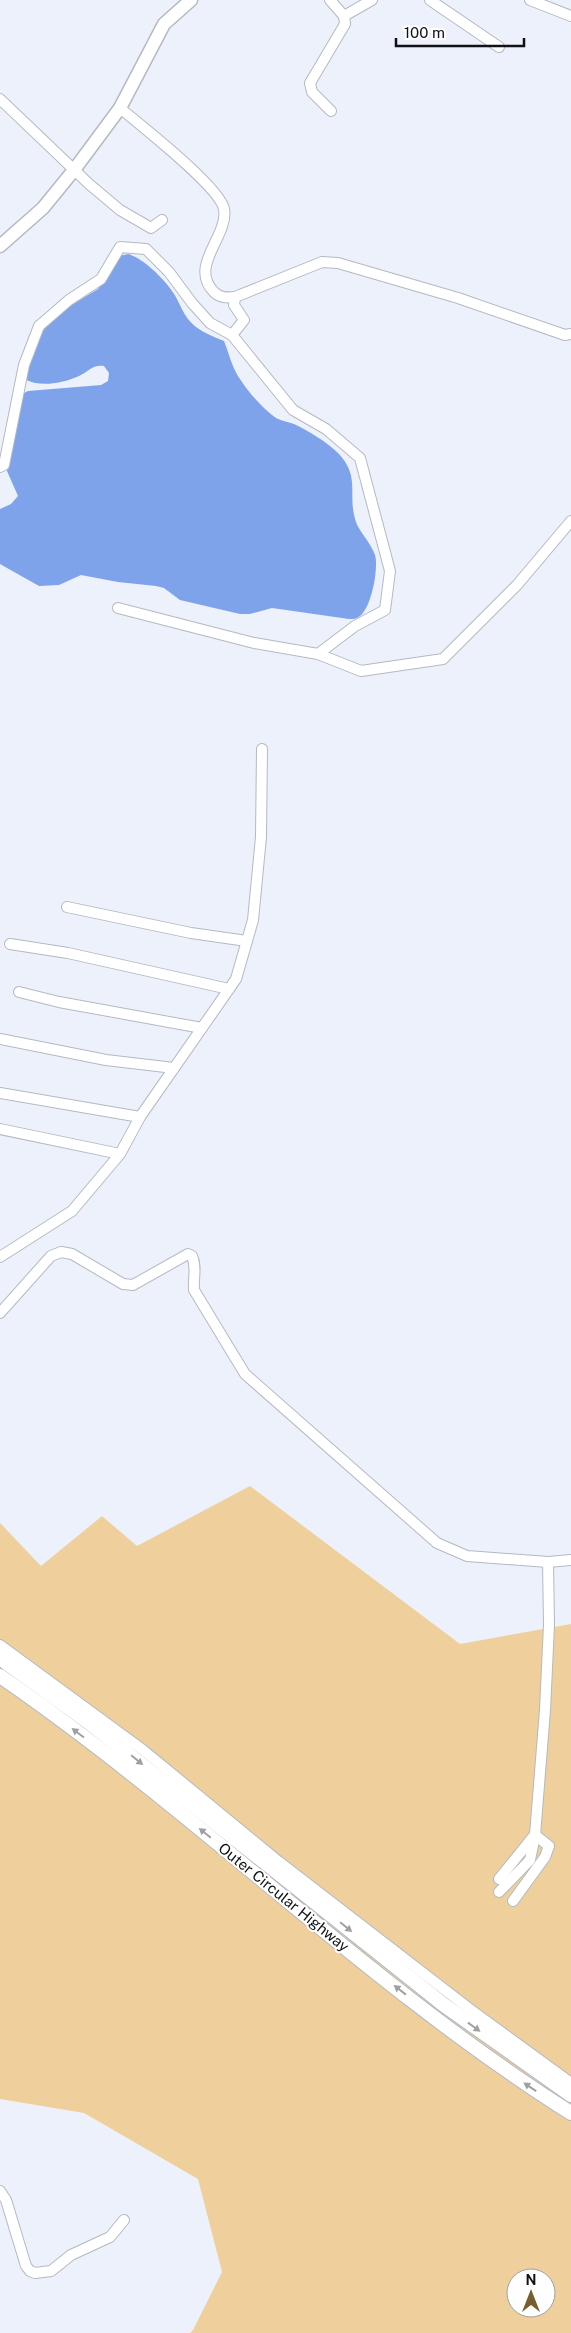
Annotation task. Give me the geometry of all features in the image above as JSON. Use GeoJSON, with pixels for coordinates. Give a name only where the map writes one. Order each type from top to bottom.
{"type":"FeatureCollection","features":[{"type":"Feature","properties":{"kind":"highway","name":"Outer Circular Highway"},"geometry":{"type":"LineString","coordinates":[[0,1658],[87,1721],[444,2005],[571,2095]]}},
{"type":"Feature","properties":{"kind":"highway","name":"Outer Circular Highway"},"geometry":{"type":"LineString","coordinates":[[0,1676],[99,1748],[440,2022],[529,2087],[571,2114]]}},
{"type":"Feature","properties":{"kind":"main road"},"geometry":{"type":"LineString","coordinates":[[1,243],[43,208],[74,170],[120,108],[164,24],[191,0]]}},
{"type":"Feature","properties":{"kind":"street"},"geometry":{"type":"LineString","coordinates":[[330,0],[344,16],[345,24],[310,83],[312,92],[331,111]]}},
{"type":"Feature","properties":{"kind":"street"},"geometry":{"type":"LineString","coordinates":[[344,16],[372,0]]}},
{"type":"Feature","properties":{"kind":"street"},"geometry":{"type":"LineString","coordinates":[[430,0],[499,47]]}},
{"type":"Feature","properties":{"kind":"street"},"geometry":{"type":"LineString","coordinates":[[530,0],[571,16]]}},
{"type":"Feature","properties":{"kind":"street"},"geometry":{"type":"LineString","coordinates":[[0,99],[74,170],[120,210],[151,228],[162,220]]}},
{"type":"Feature","properties":{"kind":"street"},"geometry":{"type":"LineString","coordinates":[[120,108],[222,200],[225,211],[223,222],[207,262],[206,277],[210,288],[217,295],[226,298],[235,297],[322,262],[338,264],[458,298],[565,335],[571,334]]}},
{"type":"Feature","properties":{"kind":"street"},"geometry":{"type":"LineString","coordinates":[[0,466],[4,465],[24,365],[39,326],[70,300],[100,280],[120,247],[146,249],[170,272],[192,303],[210,323],[232,335],[293,410],[326,429],[360,458],[390,571],[385,610],[355,626],[318,654]]}},
{"type":"Feature","properties":{"kind":"street"},"geometry":{"type":"LineString","coordinates":[[232,335],[244,320],[234,305],[235,297]]}},
{"type":"Feature","properties":{"kind":"street"},"geometry":{"type":"LineString","coordinates":[[118,608],[254,643],[318,654],[361,671],[443,659],[517,586],[571,520]]}},
{"type":"Feature","properties":{"kind":"street"},"geometry":{"type":"LineString","coordinates":[[0,1257],[72,1211],[120,1154],[140,1117],[236,979],[253,920],[261,837],[262,749]]}},
{"type":"Feature","properties":{"kind":"street"},"geometry":{"type":"LineString","coordinates":[[67,907],[191,933],[247,941]]}},
{"type":"Feature","properties":{"kind":"street"},"geometry":{"type":"LineString","coordinates":[[10,944],[68,953],[229,989]]}},
{"type":"Feature","properties":{"kind":"street"},"geometry":{"type":"LineString","coordinates":[[19,992],[59,1002],[202,1028]]}},
{"type":"Feature","properties":{"kind":"street"},"geometry":{"type":"LineString","coordinates":[[0,1039],[106,1060],[174,1068]]}},
{"type":"Feature","properties":{"kind":"street"},"geometry":{"type":"LineString","coordinates":[[0,1093],[140,1117]]}},
{"type":"Feature","properties":{"kind":"street"},"geometry":{"type":"LineString","coordinates":[[0,1129],[120,1154]]}},
{"type":"Feature","properties":{"kind":"street"},"geometry":{"type":"LineString","coordinates":[[0,1313],[51,1256],[61,1252],[72,1254],[123,1284],[133,1285],[188,1254],[192,1256],[196,1265],[193,1276],[194,1290],[246,1374],[438,1544],[467,1556],[548,1562],[571,1560]]}},
{"type":"Feature","properties":{"kind":"street"},"geometry":{"type":"LineString","coordinates":[[499,1892],[530,1860],[535,1835],[546,1691],[549,1625],[548,1562]]}},
{"type":"Feature","properties":{"kind":"street"},"geometry":{"type":"LineString","coordinates":[[0,1645],[143,1750],[294,1873],[471,2010],[571,2083]]}},
{"type":"Feature","properties":{"kind":"street"},"geometry":{"type":"LineString","coordinates":[[499,1879],[535,1835]]}},
{"type":"Feature","properties":{"kind":"street"},"geometry":{"type":"LineString","coordinates":[[513,1901],[545,1858],[549,1846],[535,1835]]}},
{"type":"Feature","properties":{"kind":"street"},"geometry":{"type":"LineString","coordinates":[[0,2191],[6,2200],[26,2266],[35,2273],[51,2271],[71,2255],[110,2237],[124,2220]]}},
{"type":"Feature","properties":{"kind":"shaded area"},"geometry":{"type":"Polygon","coordinates":[[[250,1486],[460,1644],[571,1624],[571,2333],[190,2333],[222,2272],[198,2179],[84,2113],[0,2099],[0,1523],[41,1566],[102,1516],[137,1546],[250,1486]]]}},
{"type":"Feature","properties":{"kind":"water"},"geometry":{"type":"Polygon","coordinates":[[[128,254],[146,264],[163,280],[191,323],[202,331],[224,341],[237,375],[261,405],[276,418],[294,424],[318,437],[339,454],[345,462],[351,478],[355,519],[373,550],[376,561],[375,579],[370,599],[362,614],[357,618],[349,619],[272,608],[250,614],[240,614],[180,600],[164,588],[156,586],[118,582],[81,575],[59,585],[39,586],[0,564],[0,509],[11,504],[18,496],[7,471],[20,395],[28,391],[101,385],[108,381],[109,373],[104,366],[94,367],[73,379],[59,382],[44,384],[25,379],[34,344],[46,327],[70,306],[98,289],[119,256],[128,254]]]}}]}
